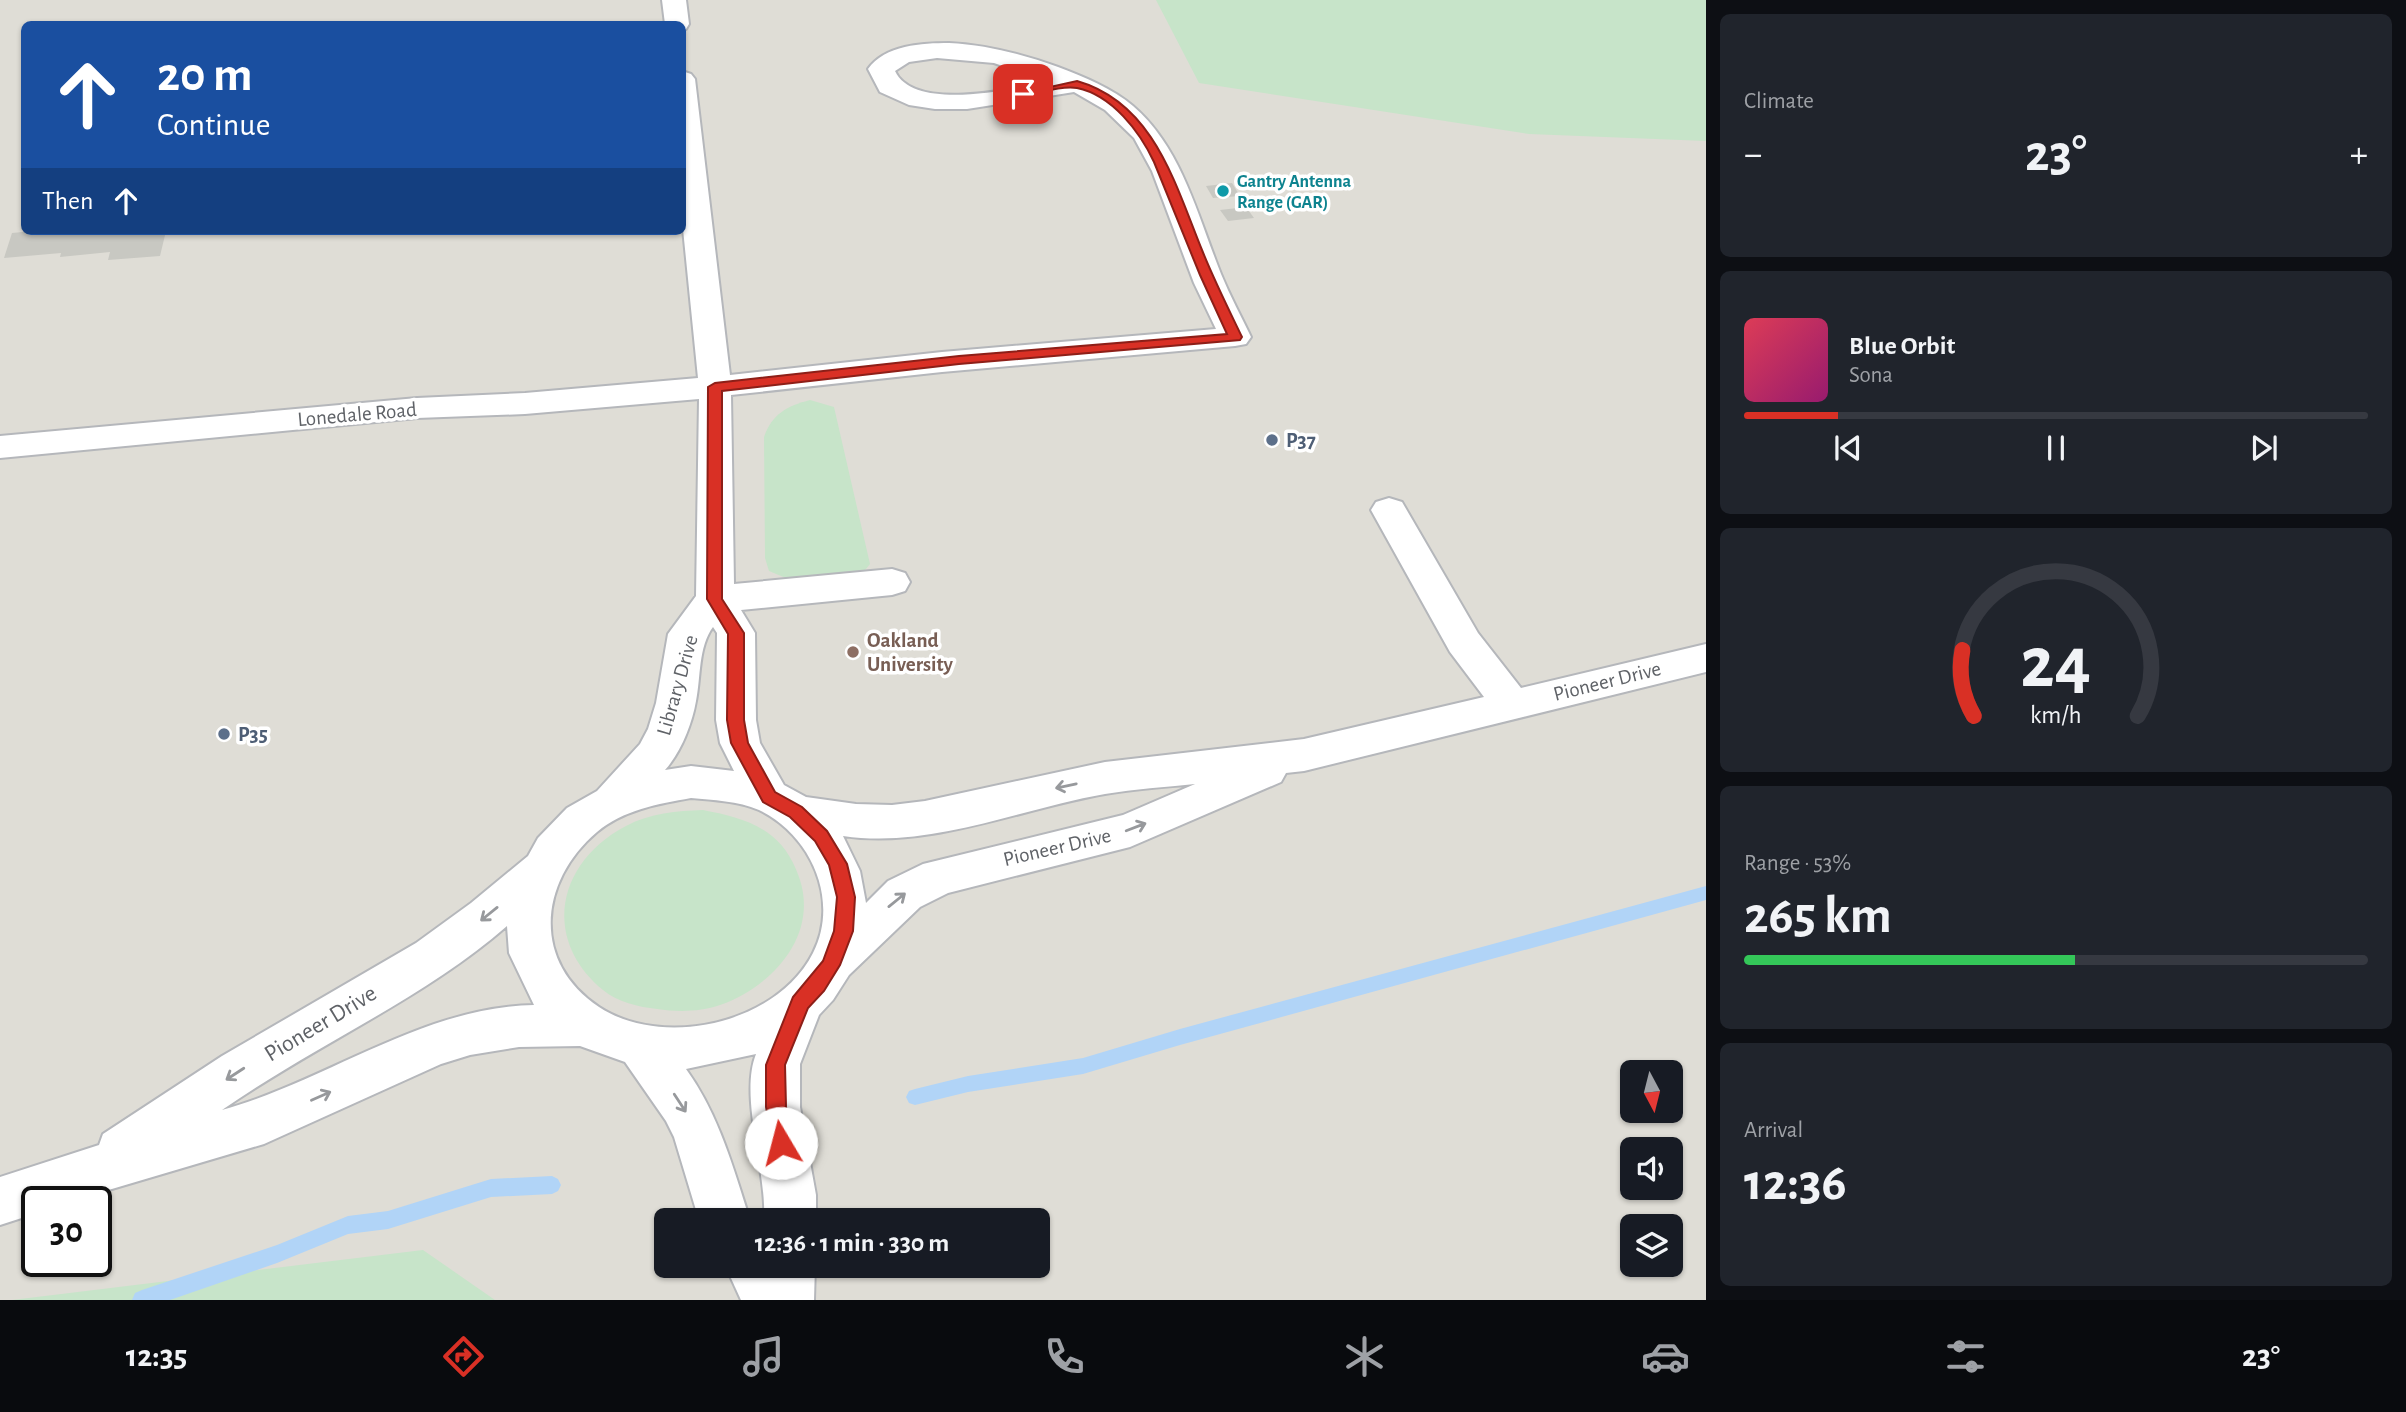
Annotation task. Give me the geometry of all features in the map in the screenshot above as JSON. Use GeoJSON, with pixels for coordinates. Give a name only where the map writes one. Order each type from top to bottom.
{"type":"FeatureCollection","features":[{"type":"Feature","properties":{"kind":"street"},"geometry":{"type":"LineString","coordinates":[[674,0],[677,21]]}},
{"type":"Feature","properties":{"kind":"street"},"geometry":{"type":"LineString","coordinates":[[965,51],[999,55],[1077,84],[978,100],[922,102],[890,89],[882,79],[881,69],[889,61],[908,55],[965,51]]}},
{"type":"Feature","properties":{"kind":"street","name":"Lonedale Road"},"geometry":{"type":"LineString","coordinates":[[0,447],[417,408],[474,407],[715,387],[959,360],[1236,337],[1206,275],[1192,236],[1151,144],[1132,118],[1102,94],[1077,84]]}},
{"type":"Feature","properties":{"kind":"street"},"geometry":{"type":"LineString","coordinates":[[686,116],[715,387],[715,599],[892,582]]}},
{"type":"Feature","properties":{"kind":"street"},"geometry":{"type":"LineString","coordinates":[[1389,510],[1464,642],[1511,704]]}},
{"type":"Feature","properties":{"kind":"street","name":"Library Drive"},"geometry":{"type":"LineString","coordinates":[[612,802],[654,755],[668,730],[676,703],[687,634],[715,599],[736,633],[736,720],[740,743],[783,804]]}},
{"type":"Feature","properties":{"kind":"street","name":"Pioneer Drive"},"geometry":{"type":"LineString","coordinates":[[612,802],[650,788],[691,782],[732,785],[783,804],[856,821],[892,822],[925,818],[1105,778],[1304,755],[1706,658]]}},
{"type":"Feature","properties":{"kind":"street","name":"Pioneer Drive"},"geometry":{"type":"LineString","coordinates":[[831,965],[904,894],[939,877],[1130,830],[1304,755]]}},
{"type":"Feature","properties":{"kind":"street"},"geometry":{"type":"LineString","coordinates":[[612,802],[583,820],[567,835],[541,869],[527,910],[530,954],[550,993],[584,1025],[611,1038],[641,1047],[698,1049],[754,1034],[800,1003],[831,965],[844,931],[846,897],[838,864],[821,836],[783,804]]}},
{"type":"Feature","properties":{"kind":"street","name":"Pioneer Drive"},"geometry":{"type":"LineString","coordinates":[[93,1170],[239,1071],[432,957],[487,916],[541,869]]}},
{"type":"Feature","properties":{"kind":"street"},"geometry":{"type":"LineString","coordinates":[[790,1208],[791,1195],[776,1107],[776,1065],[800,1003]]}},
{"type":"Feature","properties":{"kind":"street","name":"Pioneer Drive"},"geometry":{"type":"LineString","coordinates":[[0,1201],[93,1170],[264,1121],[431,1046],[470,1034],[519,1026],[584,1025]]}},
{"type":"Feature","properties":{"kind":"street"},"geometry":{"type":"LineString","coordinates":[[641,1047],[683,1105],[697,1132],[721,1208]]}},
{"type":"Feature","properties":{"kind":"street"},"geometry":{"type":"LineString","coordinates":[[758,1278],[770,1300]]}},
{"type":"Feature","properties":{"kind":"street"},"geometry":{"type":"LineString","coordinates":[[788,1300],[789,1278]]}},
{"type":"Feature","properties":{"kind":"shaded area","name":"Oakland University"},"geometry":{"type":"Polygon","coordinates":[[[0,0],[1706,0],[1706,1300],[0,1300],[0,0]]]}},
{"type":"Feature","properties":{"kind":"green space"},"geometry":{"type":"Polygon","coordinates":[[[1156,0],[1706,0],[1706,141],[1529,134],[1199,83],[1156,0]]]}},
{"type":"Feature","properties":{"kind":"green space"},"geometry":{"type":"Polygon","coordinates":[[[810,400],[834,407],[870,564],[861,575],[798,583],[769,571],[765,558],[764,437],[771,422],[781,412],[810,400]]]}},
{"type":"Feature","properties":{"kind":"green space"},"geometry":{"type":"Polygon","coordinates":[[[703,810],[748,822],[772,836],[786,851],[798,874],[804,901],[796,940],[786,957],[757,986],[720,1005],[697,1010],[672,1011],[621,1001],[603,990],[583,970],[571,948],[565,925],[565,902],[572,880],[585,860],[603,841],[626,826],[654,815],[703,810]]]}},
{"type":"Feature","properties":{"kind":"green space"},"geometry":{"type":"Polygon","coordinates":[[[423,1250],[495,1300],[12,1300],[423,1250]]]}},
{"type":"Feature","properties":{"kind":"building","name":"Gantry Antenna Range (GAR)"},"geometry":{"type":"Polygon","coordinates":[[[1232,183],[1240,196],[1213,198],[1206,186],[1232,183]]]}},
{"type":"Feature","properties":{"kind":"building"},"geometry":{"type":"Polygon","coordinates":[[[1246,207],[1254,218],[1228,221],[1220,210],[1246,207]]]}},
{"type":"Feature","properties":{"kind":"building"},"geometry":{"type":"Polygon","coordinates":[[[12,233],[165,235],[160,256],[108,260],[110,252],[60,257],[61,253],[4,258],[12,233]]]}},
{"type":"Feature","properties":{"kind":"waterway"},"geometry":{"type":"LineString","coordinates":[[915,1097],[968,1084],[1083,1066],[1706,893]]}},
{"type":"Feature","properties":{"kind":"waterway"},"geometry":{"type":"LineString","coordinates":[[142,1300],[277,1254],[348,1225],[388,1220],[491,1188],[552,1185]]}},
{"type":"Feature","properties":{"kind":"place","name":"Gantry Antenna Range (GAR)"},"geometry":{"type":"Point","coordinates":[1223,191]}},
{"type":"Feature","properties":{"kind":"place","name":"P37"},"geometry":{"type":"Point","coordinates":[1272,440]}},
{"type":"Feature","properties":{"kind":"place","name":"Oakland University"},"geometry":{"type":"Point","coordinates":[853,652]}},
{"type":"Feature","properties":{"kind":"place","name":"P35"},"geometry":{"type":"Point","coordinates":[224,734]}},
{"type":"Feature","properties":{"kind":"route"},"geometry":{"type":"LineString","coordinates":[[781,1143],[776,1107],[776,1065],[800,1003],[831,965],[844,931],[846,897],[838,864],[821,836],[796,812],[769,797],[740,743],[736,720],[736,633],[715,599],[715,387],[959,360],[1236,337],[1206,275],[1160,162],[1132,118],[1102,94],[1077,84],[1023,94]]}}]}
